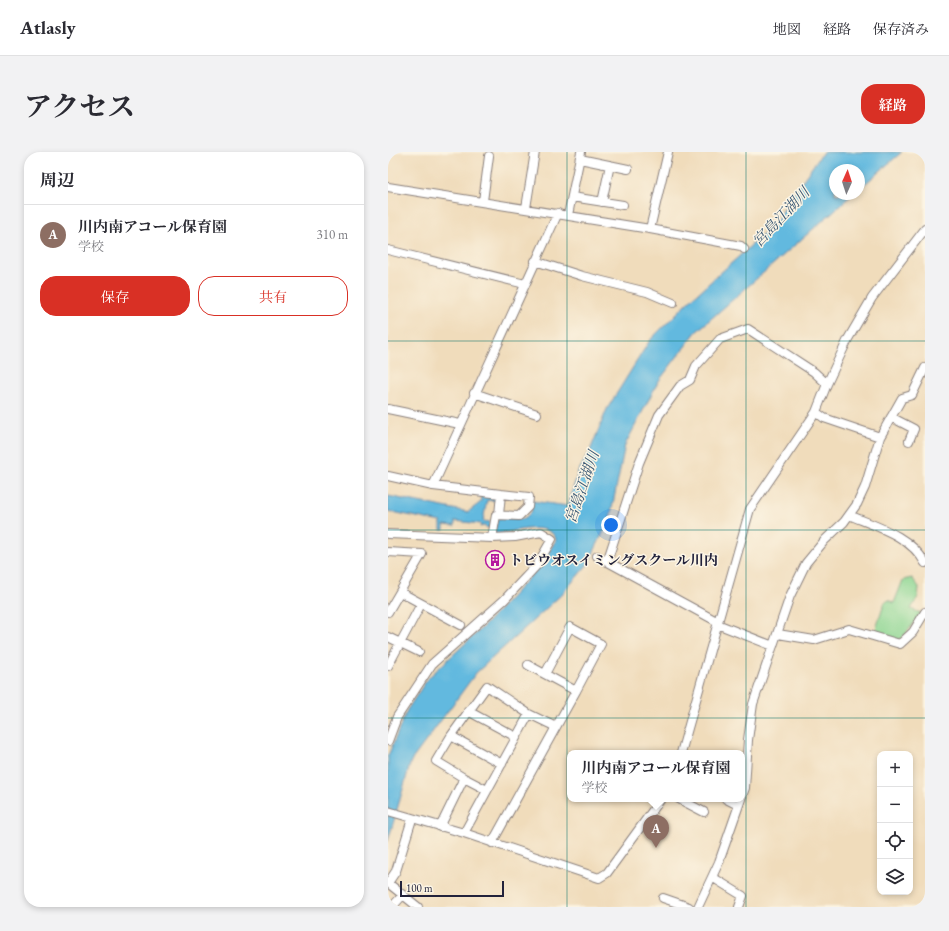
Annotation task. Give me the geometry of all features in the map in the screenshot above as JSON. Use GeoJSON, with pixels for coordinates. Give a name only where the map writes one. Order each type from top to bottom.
{"type":"FeatureCollection","features":[{"type":"Feature","properties":{"kind":"street"},"geometry":{"type":"LineString","coordinates":[[526,208],[535,152]]}},
{"type":"Feature","properties":{"kind":"street"},"geometry":{"type":"LineString","coordinates":[[650,229],[668,152]]}},
{"type":"Feature","properties":{"kind":"street"},"geometry":{"type":"LineString","coordinates":[[568,215],[581,155],[610,165],[628,169]]}},
{"type":"Feature","properties":{"kind":"street"},"geometry":{"type":"LineString","coordinates":[[483,201],[489,156]]}},
{"type":"Feature","properties":{"kind":"street"},"geometry":{"type":"LineString","coordinates":[[602,202],[610,165]]}},
{"type":"Feature","properties":{"kind":"street"},"geometry":{"type":"LineString","coordinates":[[388,186],[650,229],[741,246],[744,249]]}},
{"type":"Feature","properties":{"kind":"street"},"geometry":{"type":"LineString","coordinates":[[572,197],[623,205]]}},
{"type":"Feature","properties":{"kind":"street"},"geometry":{"type":"LineString","coordinates":[[433,486],[474,393],[558,213]]}},
{"type":"Feature","properties":{"kind":"street"},"geometry":{"type":"LineString","coordinates":[[682,750],[750,509],[816,412],[848,339],[872,298],[925,229]]}},
{"type":"Feature","properties":{"kind":"street"},"geometry":{"type":"LineString","coordinates":[[388,250],[525,284]]}},
{"type":"Feature","properties":{"kind":"street"},"geometry":{"type":"LineString","coordinates":[[536,262],[582,276],[647,292],[673,303]]}},
{"type":"Feature","properties":{"kind":"street"},"geometry":{"type":"LineString","coordinates":[[607,562],[639,463],[659,415],[680,386],[690,380],[696,366],[720,339],[748,329],[814,372],[827,384]]}},
{"type":"Feature","properties":{"kind":"street"},"geometry":{"type":"LineString","coordinates":[[745,788],[748,740],[753,704],[790,596],[806,563],[849,515],[865,487],[880,437],[902,398],[912,395],[925,368]]}},
{"type":"Feature","properties":{"kind":"street"},"geometry":{"type":"LineString","coordinates":[[474,393],[537,414]]}},
{"type":"Feature","properties":{"kind":"street"},"geometry":{"type":"LineString","coordinates":[[388,409],[460,424]]}},
{"type":"Feature","properties":{"kind":"street"},"geometry":{"type":"LineString","coordinates":[[816,412],[824,418],[880,437]]}},
{"type":"Feature","properties":{"kind":"street"},"geometry":{"type":"LineString","coordinates":[[891,417],[914,429],[909,441]]}},
{"type":"Feature","properties":{"kind":"street"},"geometry":{"type":"LineString","coordinates":[[388,476],[433,486],[529,497],[528,507],[519,516],[496,515],[492,538]]}},
{"type":"Feature","properties":{"kind":"street"},"geometry":{"type":"LineString","coordinates":[[500,515],[501,494]]}},
{"type":"Feature","properties":{"kind":"street"},"geometry":{"type":"LineString","coordinates":[[849,515],[886,530],[904,540],[922,557],[925,563]]}},
{"type":"Feature","properties":{"kind":"street"},"geometry":{"type":"LineString","coordinates":[[388,534],[492,538],[515,537],[518,535],[541,532],[552,539],[537,565],[504,600],[432,664],[397,717],[388,740]]}},
{"type":"Feature","properties":{"kind":"street"},"geometry":{"type":"LineString","coordinates":[[388,612],[422,554],[389,554]]}},
{"type":"Feature","properties":{"kind":"street"},"geometry":{"type":"LineString","coordinates":[[597,556],[717,623],[773,646]]}},
{"type":"Feature","properties":{"kind":"street"},"geometry":{"type":"LineString","coordinates":[[400,592],[461,625]]}},
{"type":"Feature","properties":{"kind":"street"},"geometry":{"type":"LineString","coordinates":[[388,666],[421,604]]}},
{"type":"Feature","properties":{"kind":"street"},"geometry":{"type":"LineString","coordinates":[[778,634],[814,640],[849,629],[900,644],[913,632],[925,612]]}},
{"type":"Feature","properties":{"kind":"street"},"geometry":{"type":"LineString","coordinates":[[492,843],[601,644],[570,627],[545,674]]}},
{"type":"Feature","properties":{"kind":"street"},"geometry":{"type":"LineString","coordinates":[[388,637],[419,652]]}},
{"type":"Feature","properties":{"kind":"street"},"geometry":{"type":"LineString","coordinates":[[528,665],[576,691]]}},
{"type":"Feature","properties":{"kind":"street"},"geometry":{"type":"LineString","coordinates":[[487,790],[436,761],[468,711],[487,686],[529,714],[556,727]]}},
{"type":"Feature","properties":{"kind":"street"},"geometry":{"type":"LineString","coordinates":[[468,711],[516,737]]}},
{"type":"Feature","properties":{"kind":"street"},"geometry":{"type":"LineString","coordinates":[[464,833],[529,714]]}},
{"type":"Feature","properties":{"kind":"street"},"geometry":{"type":"LineString","coordinates":[[451,736],[502,764]]}},
{"type":"Feature","properties":{"kind":"street"},"geometry":{"type":"LineString","coordinates":[[440,827],[464,778]]}},
{"type":"Feature","properties":{"kind":"street"},"geometry":{"type":"LineString","coordinates":[[388,811],[410,819],[464,833],[599,878],[607,874],[659,802]]}},
{"type":"Feature","properties":{"kind":"street"},"geometry":{"type":"LineString","coordinates":[[685,802],[704,812]]}},
{"type":"Feature","properties":{"kind":"street"},"geometry":{"type":"LineString","coordinates":[[698,907],[719,862],[739,802]]}},
{"type":"Feature","properties":{"kind":"street"},"geometry":{"type":"LineString","coordinates":[[410,819],[396,871],[388,883],[402,896],[418,907]]}},
{"type":"Feature","properties":{"kind":"street"},"geometry":{"type":"LineString","coordinates":[[712,877],[743,896],[739,907]]}},
{"type":"Feature","properties":{"kind":"street"},"geometry":{"type":"LineString","coordinates":[[393,906],[402,896]]}},
{"type":"Feature","properties":{"kind":"street"},"geometry":{"type":"LineString","coordinates":[[663,898],[689,907]]}},
{"type":"Feature","properties":{"kind":"green space"},"geometry":{"type":"Polygon","coordinates":[[[912,578],[919,587],[918,597],[911,609],[921,613],[905,635],[897,641],[874,635],[884,604],[888,600],[894,603],[903,580],[912,578]]]}},
{"type":"Feature","properties":{"kind":"water","name":"宮島江湖川"},"geometry":{"type":"Polygon","coordinates":[[[823,152],[902,152],[865,184],[865,164],[829,164],[829,200],[846,200],[696,332],[658,382],[625,445],[610,518],[588,564],[561,595],[476,673],[411,761],[388,841],[388,756],[407,710],[428,678],[484,626],[539,567],[556,540],[553,534],[546,530],[538,529],[494,534],[498,518],[524,519],[532,511],[532,501],[568,506],[578,472],[589,453],[607,409],[650,340],[688,302],[775,224],[795,191],[823,152]]]}},
{"type":"Feature","properties":{"kind":"water"},"geometry":{"type":"Polygon","coordinates":[[[388,496],[468,512],[481,502],[481,496],[497,497],[496,501],[487,500],[483,521],[490,522],[489,528],[485,527],[485,525],[480,527],[481,524],[455,521],[455,526],[444,525],[444,530],[441,530],[441,522],[388,511],[388,496]]]}},
{"type":"Feature","properties":{"kind":"place","name":"トビウオスイミングスクール川内"},"geometry":{"type":"Point","coordinates":[495,560]}},
{"type":"Feature","properties":{"kind":"place","name":"川内南アコール保育園"},"geometry":{"type":"Point","coordinates":[656,848]}}]}
